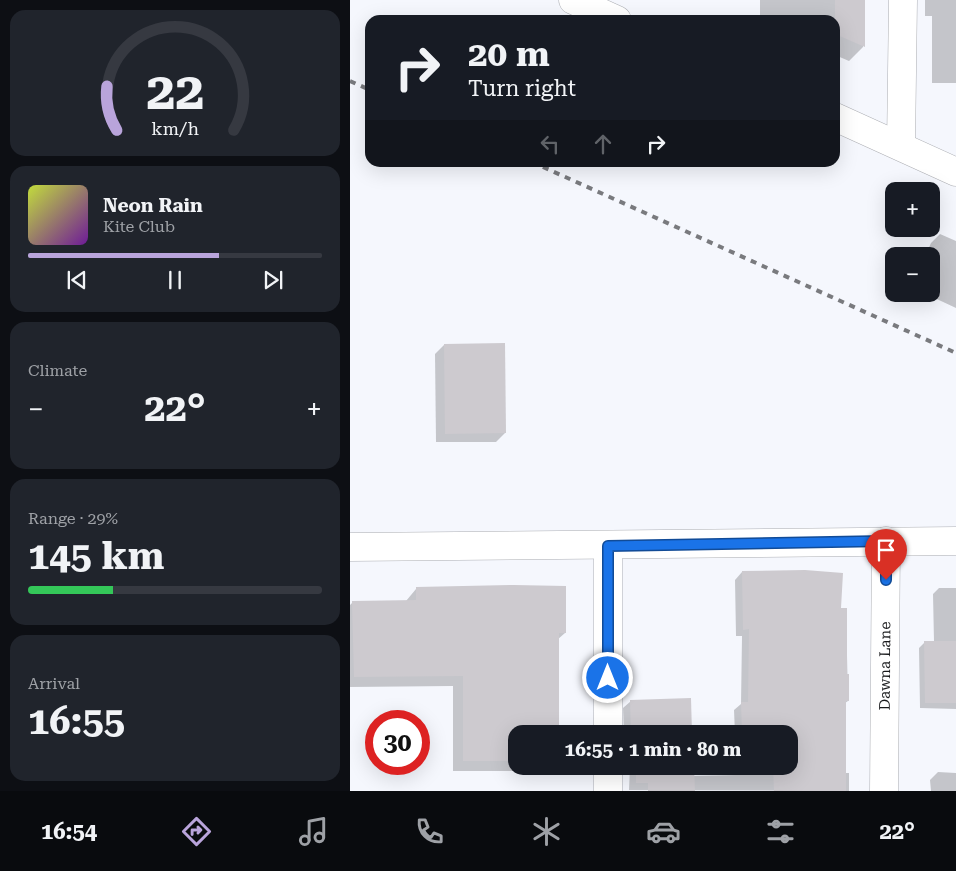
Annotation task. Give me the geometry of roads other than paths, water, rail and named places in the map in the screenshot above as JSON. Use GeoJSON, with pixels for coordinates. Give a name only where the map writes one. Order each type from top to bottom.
{"type":"FeatureCollection","features":[{"type":"Feature","properties":{"kind":"street"},"geometry":{"type":"LineString","coordinates":[[900,146],[904,0]]}},
{"type":"Feature","properties":{"kind":"street"},"geometry":{"type":"LineString","coordinates":[[577,1],[606,15]]}},
{"type":"Feature","properties":{"kind":"street"},"geometry":{"type":"LineString","coordinates":[[840,119],[956,172]]}},
{"type":"Feature","properties":{"kind":"street","name":"Dawna Lane"},"geometry":{"type":"LineString","coordinates":[[884,791],[886,541]]}},
{"type":"Feature","properties":{"kind":"street"},"geometry":{"type":"LineString","coordinates":[[350,547],[608,546],[956,541]]}},
{"type":"Feature","properties":{"kind":"street"},"geometry":{"type":"LineString","coordinates":[[608,546],[608,725]]}},
{"type":"Feature","properties":{"kind":"street"},"geometry":{"type":"LineString","coordinates":[[608,775],[608,791]]}},
{"type":"Feature","properties":{"kind":"railway"},"geometry":{"type":"LineString","coordinates":[[350,81],[365,88]]}},
{"type":"Feature","properties":{"kind":"railway"},"geometry":{"type":"LineString","coordinates":[[543,167],[956,353]]}}]}
